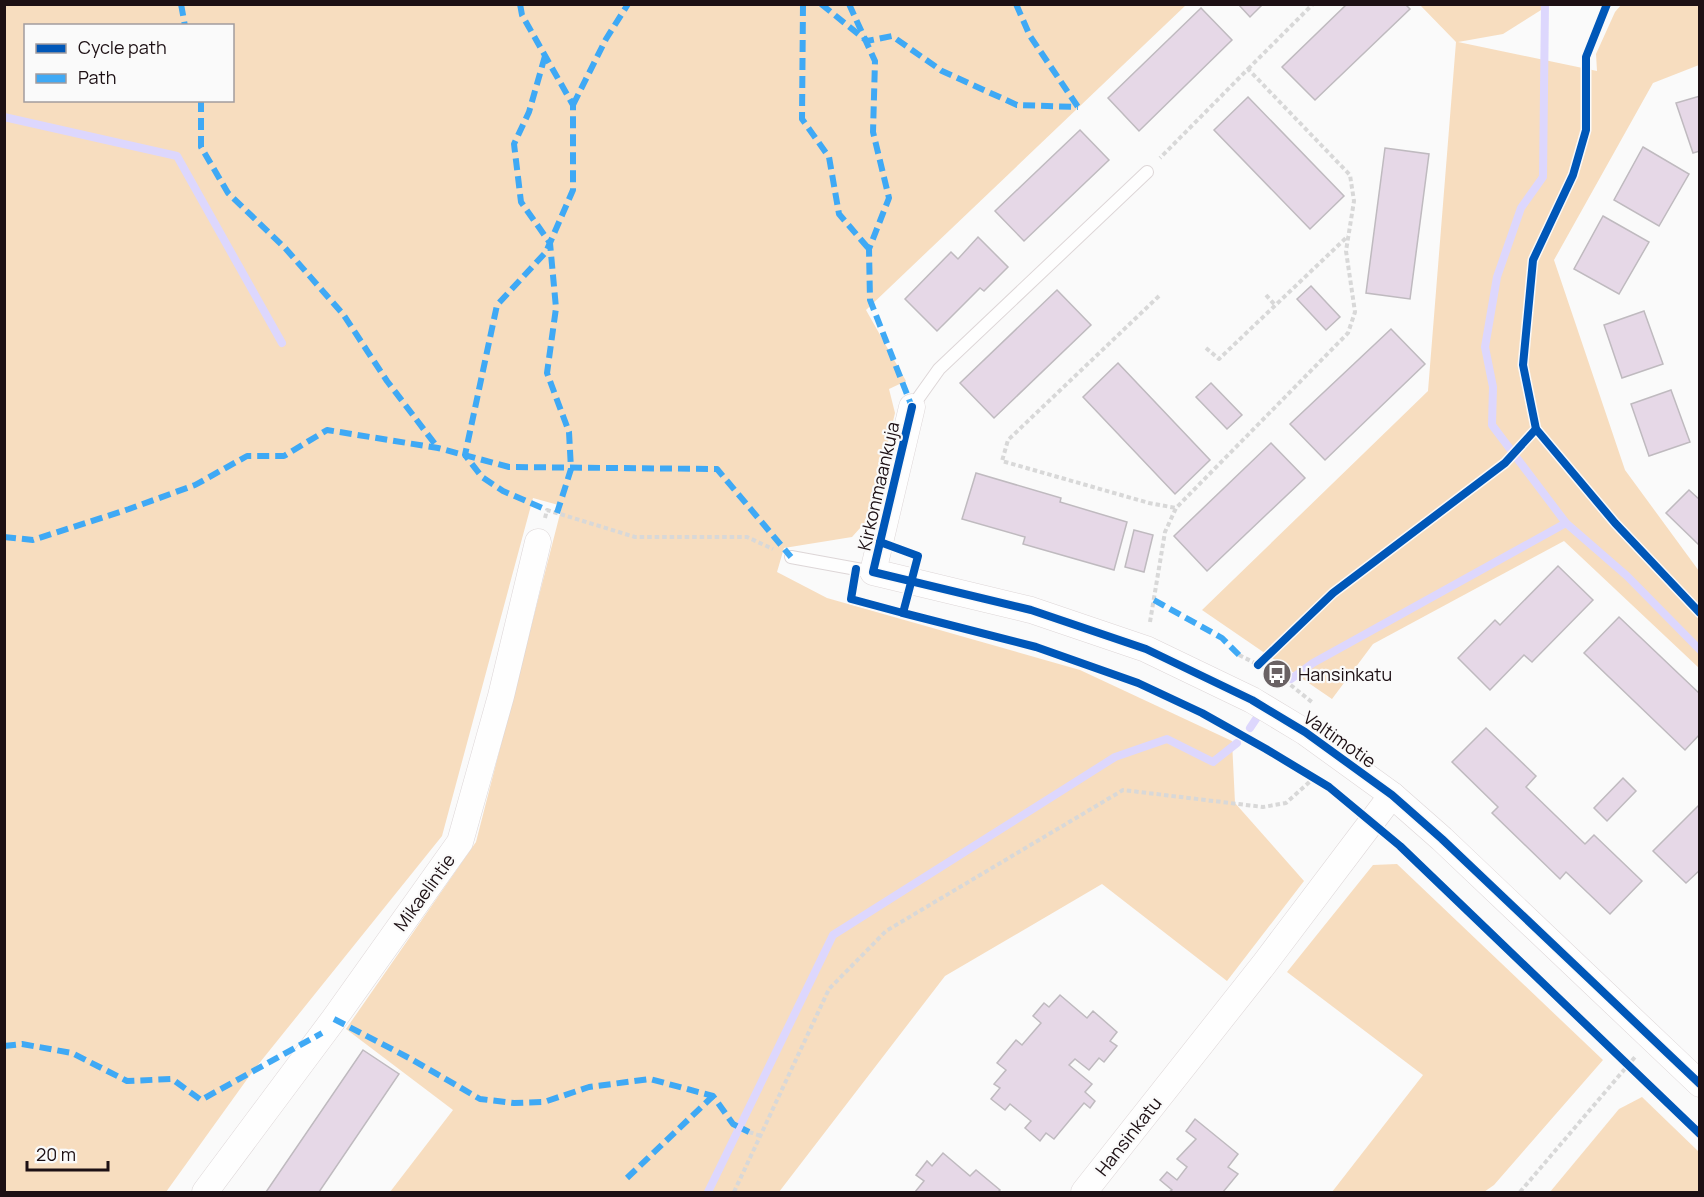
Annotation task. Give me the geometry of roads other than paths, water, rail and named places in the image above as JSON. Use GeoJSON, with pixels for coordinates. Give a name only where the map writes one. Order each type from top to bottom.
{"type":"FeatureCollection","features":[{"type":"Feature","properties":{"kind":"street","name":"Kirkonmaankuja"},"geometry":{"type":"LineString","coordinates":[[873,572],[912,408]]}},
{"type":"Feature","properties":{"kind":"street","name":"Mikaelintie"},"geometry":{"type":"LineString","coordinates":[[205,1192],[334,1019],[460,842],[501,696],[538,542]]}},
{"type":"Feature","properties":{"kind":"street","name":"Valtimotie"},"geometry":{"type":"LineString","coordinates":[[873,572],[1031,610],[1146,649],[1252,700],[1296,727],[1350,762],[1442,839],[1700,1084]]}},
{"type":"Feature","properties":{"kind":"street","name":"Hansinkatu"},"geometry":{"type":"LineString","coordinates":[[1084,1192],[1265,963],[1392,795]]}},
{"type":"Feature","properties":{"kind":"lane"},"geometry":{"type":"LineString","coordinates":[[912,408],[939,369],[1147,172]]}},
{"type":"Feature","properties":{"kind":"lane"},"geometry":{"type":"LineString","coordinates":[[791,557],[873,572]]}},
{"type":"Feature","properties":{"kind":"waterway"},"geometry":{"type":"LineString","coordinates":[[1545,4],[1543,177],[1521,208],[1497,277],[1485,347],[1493,387],[1492,425],[1566,523]]}},
{"type":"Feature","properties":{"kind":"waterway"},"geometry":{"type":"LineString","coordinates":[[4,117],[177,156],[282,343]]}},
{"type":"Feature","properties":{"kind":"waterway"},"geometry":{"type":"LineString","coordinates":[[1291,679],[1313,663],[1566,523],[1627,576],[1700,650]]}},
{"type":"Feature","properties":{"kind":"waterway"},"geometry":{"type":"LineString","coordinates":[[1250,728],[1258,716]]}},
{"type":"Feature","properties":{"kind":"waterway"},"geometry":{"type":"LineString","coordinates":[[708,1192],[833,935],[1115,757],[1167,739],[1213,762],[1237,743]]}},
{"type":"Feature","properties":{"kind":"place","name":"Hansinkatu"},"geometry":{"type":"Point","coordinates":[1277,674]}}]}
